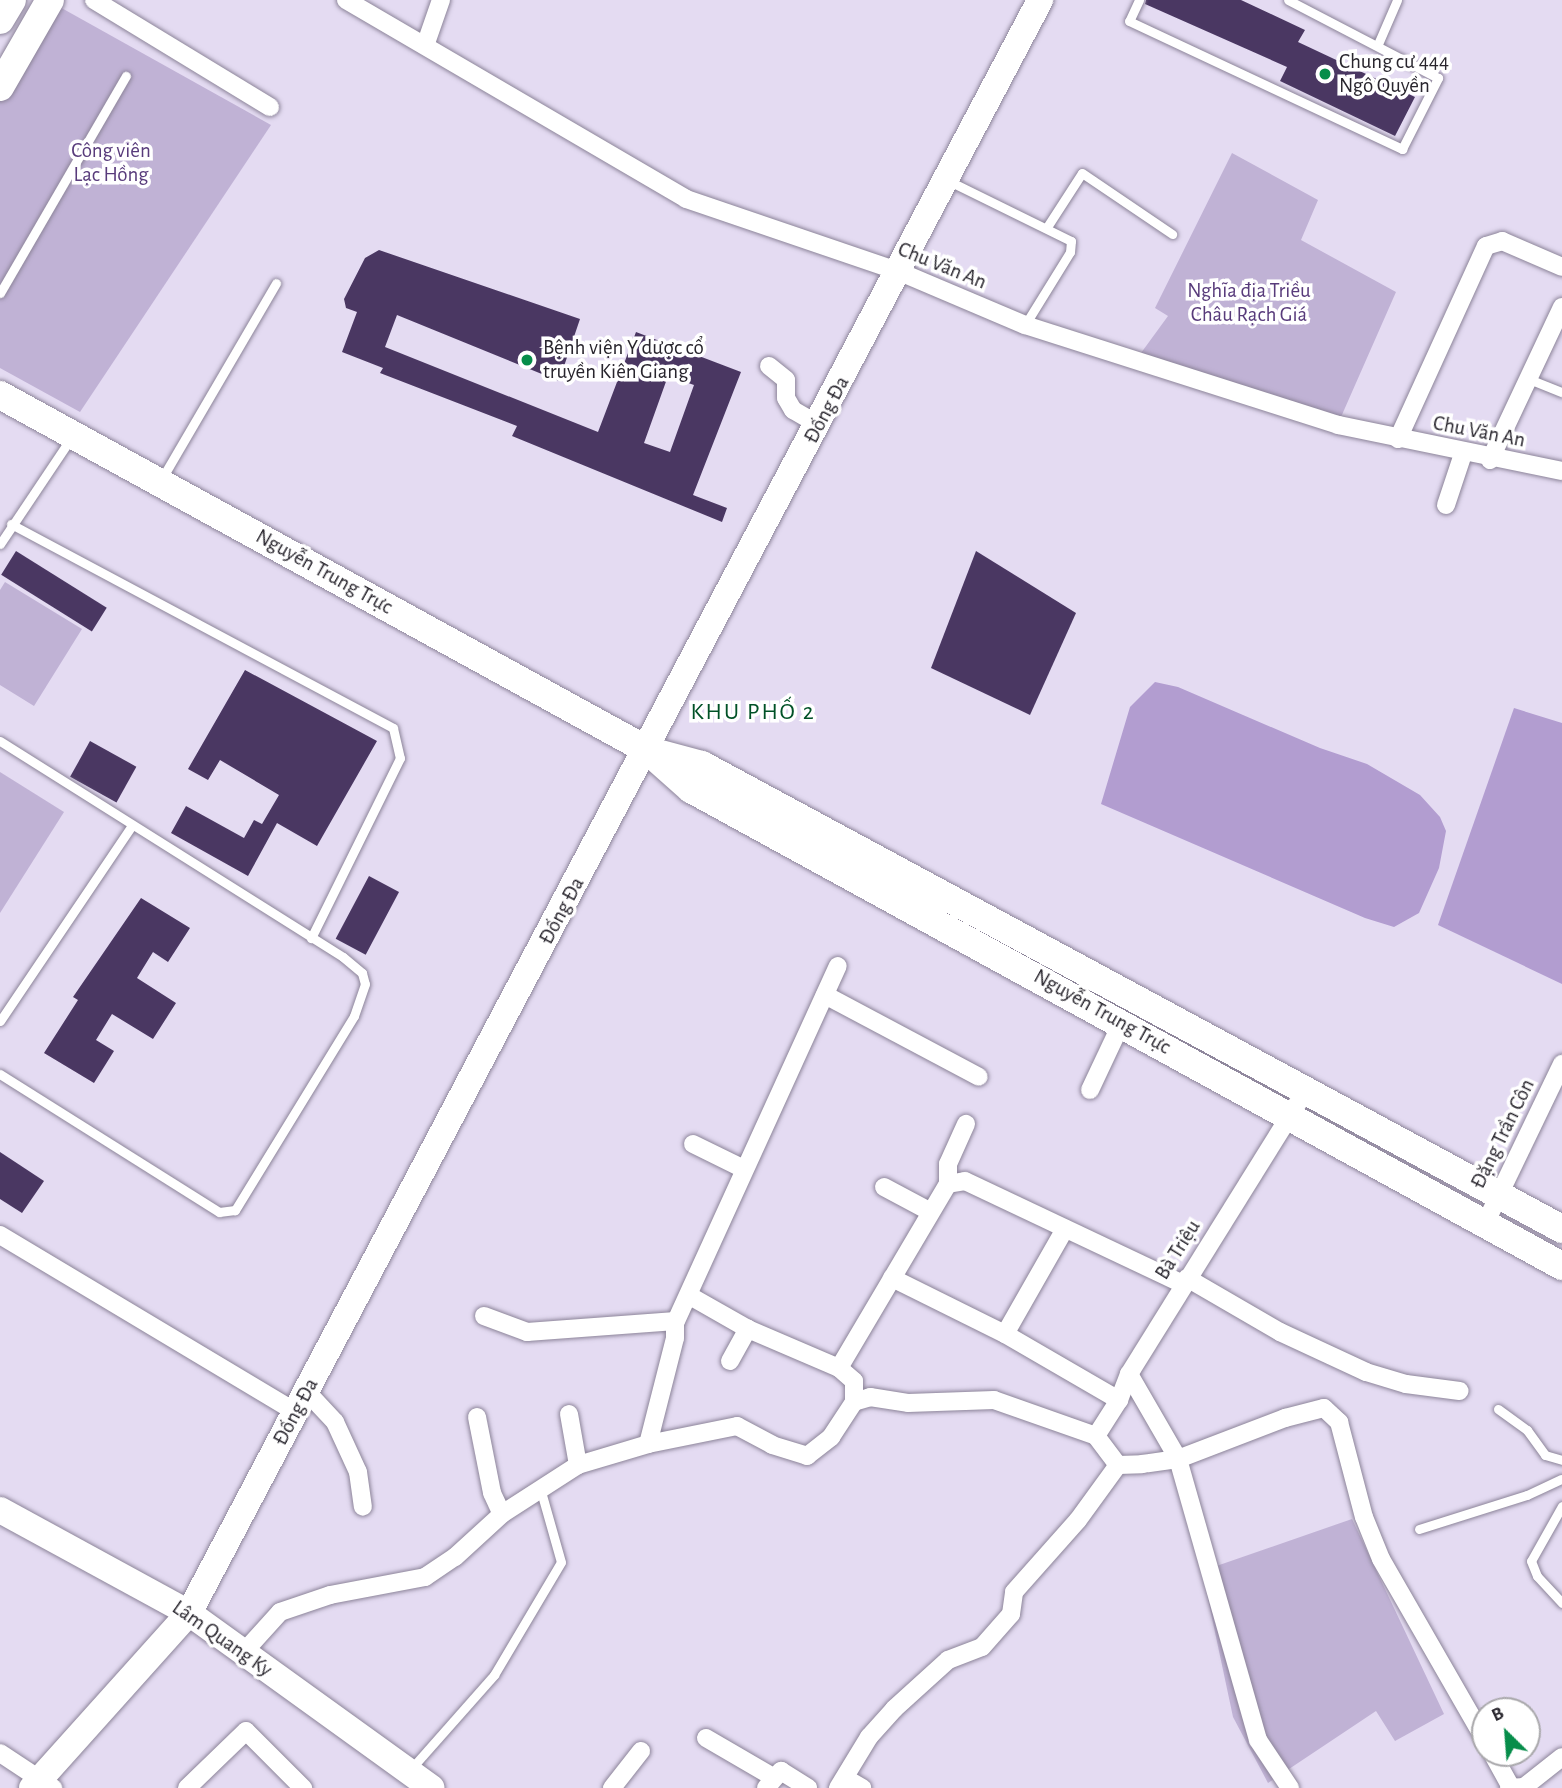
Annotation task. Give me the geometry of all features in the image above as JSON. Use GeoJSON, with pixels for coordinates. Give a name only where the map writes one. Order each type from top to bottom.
{"type":"FeatureCollection","features":[{"type":"Feature","properties":{"kind":"main road"},"geometry":{"type":"LineString","coordinates":[[0,22],[12,0]]}},
{"type":"Feature","properties":{"kind":"main road"},"geometry":{"type":"LineString","coordinates":[[0,87],[50,0]]}},
{"type":"Feature","properties":{"kind":"main road","name":"Nguyễn Trung Trực"},"geometry":{"type":"LineString","coordinates":[[0,396],[647,750],[691,789],[1122,1022],[1288,1118],[1562,1266]]}},
{"type":"Feature","properties":{"kind":"main road","name":"Nguyễn Trung Trực"},"geometry":{"type":"LineString","coordinates":[[647,750],[702,765],[1562,1229]]}},
{"type":"Feature","properties":{"kind":"street"},"geometry":{"type":"LineString","coordinates":[[94,0],[271,107]]}},
{"type":"Feature","properties":{"kind":"street","name":"Chu Văn An"},"geometry":{"type":"LineString","coordinates":[[346,0],[426,43],[687,199],[900,272],[1025,325],[1338,425],[1490,460],[1562,471]]}},
{"type":"Feature","properties":{"kind":"street"},"geometry":{"type":"LineString","coordinates":[[426,43],[441,0]]}},
{"type":"Feature","properties":{"kind":"street","name":"Đống Đa"},"geometry":{"type":"LineString","coordinates":[[42,1785],[189,1613],[900,272],[1040,0]]}},
{"type":"Feature","properties":{"kind":"street"},"geometry":{"type":"LineString","coordinates":[[0,22],[29,36]]}},
{"type":"Feature","properties":{"kind":"street"},"geometry":{"type":"LineString","coordinates":[[1398,439],[1486,246],[1502,241],[1562,267]]}},
{"type":"Feature","properties":{"kind":"street"},"geometry":{"type":"LineString","coordinates":[[1490,460],[1562,307]]}},
{"type":"Feature","properties":{"kind":"street"},"geometry":{"type":"LineString","coordinates":[[769,366],[786,380],[786,398],[793,410],[819,425]]}},
{"type":"Feature","properties":{"kind":"street"},"geometry":{"type":"LineString","coordinates":[[1446,505],[1463,454]]}},
{"type":"Feature","properties":{"kind":"street"},"geometry":{"type":"LineString","coordinates":[[648,1444],[676,1338],[675,1322],[690,1296],[744,1170],[838,966]]}},
{"type":"Feature","properties":{"kind":"street"},"geometry":{"type":"LineString","coordinates":[[825,995],[979,1077]]}},
{"type":"Feature","properties":{"kind":"street"},"geometry":{"type":"LineString","coordinates":[[1090,1090],[1122,1022]]}},
{"type":"Feature","properties":{"kind":"street","name":"Đặng Trần Côn"},"geometry":{"type":"LineString","coordinates":[[1485,1224],[1562,1064]]}},
{"type":"Feature","properties":{"kind":"street","name":"Bà Triệu"},"geometry":{"type":"LineString","coordinates":[[1096,1436],[1119,1400],[1129,1374],[1185,1281],[1305,1091]]}},
{"type":"Feature","properties":{"kind":"street"},"geometry":{"type":"LineString","coordinates":[[839,1368],[929,1211],[948,1184],[948,1164],[967,1124]]}},
{"type":"Feature","properties":{"kind":"street"},"geometry":{"type":"LineString","coordinates":[[693,1144],[744,1170]]}},
{"type":"Feature","properties":{"kind":"street"},"geometry":{"type":"LineString","coordinates":[[948,1184],[965,1181],[1065,1229],[1185,1281],[1280,1332],[1366,1372],[1406,1384],[1460,1391]]}},
{"type":"Feature","properties":{"kind":"street"},"geometry":{"type":"LineString","coordinates":[[884,1187],[929,1211]]}},
{"type":"Feature","properties":{"kind":"street"},"geometry":{"type":"LineString","coordinates":[[1005,1334],[1065,1229]]}},
{"type":"Feature","properties":{"kind":"street"},"geometry":{"type":"LineString","coordinates":[[0,1235],[335,1422],[358,1472],[363,1507]]}},
{"type":"Feature","properties":{"kind":"street"},"geometry":{"type":"LineString","coordinates":[[892,1278],[1005,1334],[1119,1400]]}},
{"type":"Feature","properties":{"kind":"street"},"geometry":{"type":"LineString","coordinates":[[243,1653],[280,1612],[330,1595],[425,1577],[502,1514],[578,1465],[648,1444],[737,1426],[772,1445],[807,1456],[831,1437],[854,1402],[854,1381],[839,1368],[748,1329],[690,1296]]}},
{"type":"Feature","properties":{"kind":"street"},"geometry":{"type":"LineString","coordinates":[[484,1315],[527,1332],[675,1322]]}},
{"type":"Feature","properties":{"kind":"street"},"geometry":{"type":"LineString","coordinates":[[730,1361],[748,1329]]}},
{"type":"Feature","properties":{"kind":"street"},"geometry":{"type":"LineString","coordinates":[[1129,1374],[1178,1459],[1258,1740],[1290,1788]]}},
{"type":"Feature","properties":{"kind":"street"},"geometry":{"type":"LineString","coordinates":[[854,1402],[870,1397],[908,1403],[995,1400],[1096,1436],[1118,1465]]}},
{"type":"Feature","properties":{"kind":"street"},"geometry":{"type":"LineString","coordinates":[[862,1788],[841,1783],[869,1737],[894,1709],[948,1660],[982,1647],[997,1631],[1011,1614],[1014,1591],[1078,1520],[1118,1465],[1178,1459],[1285,1418],[1324,1408],[1333,1412],[1381,1559],[1471,1716]]}},
{"type":"Feature","properties":{"kind":"street"},"geometry":{"type":"LineString","coordinates":[[569,1414],[578,1465]]}},
{"type":"Feature","properties":{"kind":"street"},"geometry":{"type":"LineString","coordinates":[[477,1418],[492,1493],[502,1514]]}},
{"type":"Feature","properties":{"kind":"street","name":"Lâm Quang Ky"},"geometry":{"type":"LineString","coordinates":[[0,1510],[189,1613],[432,1788]]}},
{"type":"Feature","properties":{"kind":"street"},"geometry":{"type":"LineString","coordinates":[[187,1788],[246,1731],[303,1788]]}},
{"type":"Feature","properties":{"kind":"street"},"geometry":{"type":"LineString","coordinates":[[706,1738],[770,1782],[781,1771],[808,1788]]}},
{"type":"Feature","properties":{"kind":"street"},"geometry":{"type":"LineString","coordinates":[[612,1788],[641,1751]]}},
{"type":"Feature","properties":{"kind":"street"},"geometry":{"type":"LineString","coordinates":[[0,1753],[42,1785]]}},
{"type":"Feature","properties":{"kind":"street"},"geometry":{"type":"LineString","coordinates":[[1502,1767],[1517,1787],[1562,1757]]}},
{"type":"Feature","properties":{"kind":"lane"},"geometry":{"type":"LineString","coordinates":[[1139,0],[1129,21],[1402,149],[1438,78],[1378,44],[1288,0]]}},
{"type":"Feature","properties":{"kind":"lane"},"geometry":{"type":"LineString","coordinates":[[1378,44],[1397,0]]}},
{"type":"Feature","properties":{"kind":"lane"},"geometry":{"type":"LineString","coordinates":[[0,293],[35,226],[126,76]]}},
{"type":"Feature","properties":{"kind":"lane"},"geometry":{"type":"LineString","coordinates":[[1047,227],[1082,173],[1172,234]]}},
{"type":"Feature","properties":{"kind":"lane"},"geometry":{"type":"LineString","coordinates":[[947,180],[1071,240],[1070,252],[1025,325]]}},
{"type":"Feature","properties":{"kind":"lane"},"geometry":{"type":"LineString","coordinates":[[160,482],[276,283]]}},
{"type":"Feature","properties":{"kind":"lane"},"geometry":{"type":"LineString","coordinates":[[1529,379],[1562,392]]}},
{"type":"Feature","properties":{"kind":"lane"},"geometry":{"type":"LineString","coordinates":[[0,544],[73,434]]}},
{"type":"Feature","properties":{"kind":"lane"},"geometry":{"type":"LineString","coordinates":[[11,524],[393,728],[400,758],[311,938]]}},
{"type":"Feature","properties":{"kind":"lane"},"geometry":{"type":"LineString","coordinates":[[0,740],[131,827],[362,972],[365,984],[354,1016],[234,1210],[219,1212],[0,1073]]}},
{"type":"Feature","properties":{"kind":"lane"},"geometry":{"type":"LineString","coordinates":[[0,1021],[131,827]]}},
{"type":"Feature","properties":{"kind":"lane"},"geometry":{"type":"LineString","coordinates":[[1498,1409],[1527,1430],[1545,1455],[1562,1460]]}},
{"type":"Feature","properties":{"kind":"lane"},"geometry":{"type":"LineString","coordinates":[[1419,1529],[1527,1495],[1562,1479]]}},
{"type":"Feature","properties":{"kind":"lane"},"geometry":{"type":"LineString","coordinates":[[409,1772],[494,1675],[561,1562],[540,1488]]}},
{"type":"Feature","properties":{"kind":"lane"},"geometry":{"type":"LineString","coordinates":[[1562,1506],[1531,1561],[1537,1576],[1562,1604]]}},
{"type":"Feature","properties":{"kind":"green space","name":"Công viên Lạc Hồng"},"geometry":{"type":"Polygon","coordinates":[[[49,1],[271,125],[80,412],[0,368],[0,87],[49,1]]]}},
{"type":"Feature","properties":{"kind":"green space","name":"Nghĩa địa Triều Châu Rạch Giá"},"geometry":{"type":"Polygon","coordinates":[[[1232,153],[1318,200],[1301,240],[1396,292],[1341,417],[1141,353],[1168,316],[1155,308],[1232,153]]]}},
{"type":"Feature","properties":{"kind":"green space"},"geometry":{"type":"Polygon","coordinates":[[[5,582],[82,629],[34,706],[0,685],[0,590],[5,582]]]}},
{"type":"Feature","properties":{"kind":"green space"},"geometry":{"type":"Polygon","coordinates":[[[0,772],[64,812],[0,913],[0,772]]]}},
{"type":"Feature","properties":{"kind":"green space"},"geometry":{"type":"Polygon","coordinates":[[[1352,1519],[1444,1714],[1395,1741],[1376,1711],[1268,1783],[1233,1717],[1202,1571],[1352,1519]]]}},
{"type":"Feature","properties":{"kind":"shaded area"},"geometry":{"type":"Polygon","coordinates":[[[1155,682],[1178,687],[1320,748],[1367,764],[1420,795],[1440,817],[1446,831],[1439,868],[1419,913],[1394,927],[1365,918],[1101,804],[1130,707],[1155,682]]]}},
{"type":"Feature","properties":{"kind":"shaded area"},"geometry":{"type":"Polygon","coordinates":[[[1514,708],[1562,723],[1562,984],[1438,925],[1514,708]]]}},
{"type":"Feature","properties":{"kind":"building","name":"Chung cư 444 Ngô Quyền"},"geometry":{"type":"Polygon","coordinates":[[[1146,0],[1241,0],[1305,30],[1298,42],[1415,97],[1395,136],[1280,81],[1287,67],[1145,4],[1146,0]]]}},
{"type":"Feature","properties":{"kind":"building"},"geometry":{"type":"Polygon","coordinates":[[[379,250],[580,319],[559,381],[397,315],[385,347],[598,432],[636,332],[741,372],[693,495],[727,508],[722,522],[512,436],[517,426],[380,373],[383,368],[342,352],[357,312],[346,308],[344,299],[365,258],[379,250]],[[668,376],[644,443],[670,452],[694,385],[668,376]]]}},
{"type":"Feature","properties":{"kind":"building"},"geometry":{"type":"Polygon","coordinates":[[[16,551],[107,608],[92,631],[1,575],[16,551]]]}},
{"type":"Feature","properties":{"kind":"building"},"geometry":{"type":"Polygon","coordinates":[[[976,551],[1076,613],[1030,715],[931,668],[976,551]]]}},
{"type":"Feature","properties":{"kind":"building"},"geometry":{"type":"Polygon","coordinates":[[[245,670],[377,741],[317,846],[277,823],[248,876],[171,833],[186,806],[244,838],[254,820],[262,824],[279,795],[220,760],[208,780],[188,769],[245,670]]]}},
{"type":"Feature","properties":{"kind":"building"},"geometry":{"type":"Polygon","coordinates":[[[90,741],[136,767],[116,803],[70,777],[90,741]]]}},
{"type":"Feature","properties":{"kind":"building"},"geometry":{"type":"Polygon","coordinates":[[[369,876],[399,892],[366,955],[336,939],[369,876]]]}},
{"type":"Feature","properties":{"kind":"building"},"geometry":{"type":"Polygon","coordinates":[[[141,898],[190,928],[168,962],[153,952],[137,978],[176,1003],[153,1039],[112,1014],[96,1040],[114,1051],[94,1083],[44,1053],[78,1000],[73,997],[141,898]]]}},
{"type":"Feature","properties":{"kind":"building"},"geometry":{"type":"Polygon","coordinates":[[[0,1152],[44,1181],[22,1213],[0,1199],[0,1152]]]}},
{"type":"Feature","properties":{"kind":"place","name":"Chung cư 444 Ngô Quyền"},"geometry":{"type":"Point","coordinates":[1325,74]}},
{"type":"Feature","properties":{"kind":"place","name":"Bệnh viện Y dược cổ truyền Kiên Giang"},"geometry":{"type":"Point","coordinates":[527,360]}},
{"type":"Feature","properties":{"kind":"district","name":"KHU PHỐ 2"},"geometry":{"type":"Point","coordinates":[753,713]}}]}
